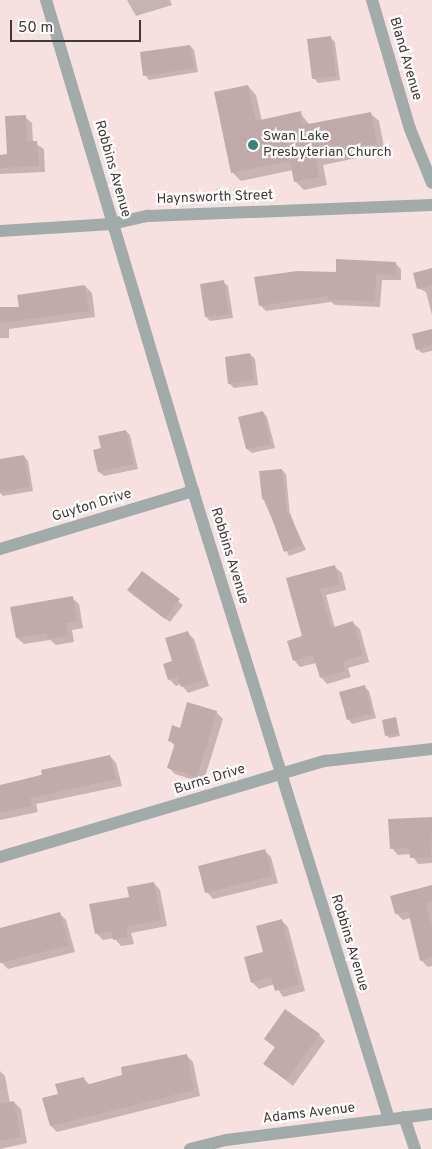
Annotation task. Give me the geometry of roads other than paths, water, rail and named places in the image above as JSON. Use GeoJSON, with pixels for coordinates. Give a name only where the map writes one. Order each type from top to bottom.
{"type":"FeatureCollection","features":[{"type":"Feature","properties":{"kind":"street","name":"Robbins Avenue"},"geometry":{"type":"LineString","coordinates":[[46,0],[193,491],[389,1119]]}},
{"type":"Feature","properties":{"kind":"street","name":"Bland Avenue"},"geometry":{"type":"LineString","coordinates":[[372,0],[410,129],[432,183]]}},
{"type":"Feature","properties":{"kind":"street","name":"Haynsworth Street"},"geometry":{"type":"LineString","coordinates":[[0,232],[112,224],[148,216],[432,205]]}},
{"type":"Feature","properties":{"kind":"street","name":"Guyton Drive"},"geometry":{"type":"LineString","coordinates":[[0,549],[193,491]]}},
{"type":"Feature","properties":{"kind":"street","name":"Burns Drive"},"geometry":{"type":"LineString","coordinates":[[0,857],[325,761],[432,749]]}},
{"type":"Feature","properties":{"kind":"street","name":"Adams Avenue"},"geometry":{"type":"LineString","coordinates":[[190,1149],[226,1140],[432,1114]]}},
{"type":"Feature","properties":{"kind":"street"},"geometry":{"type":"LineString","coordinates":[[404,1118],[414,1149]]}},
{"type":"Feature","properties":{"kind":"place","name":"Swan Lake Presbyterian Church"},"geometry":{"type":"Point","coordinates":[253,145]}}]}
